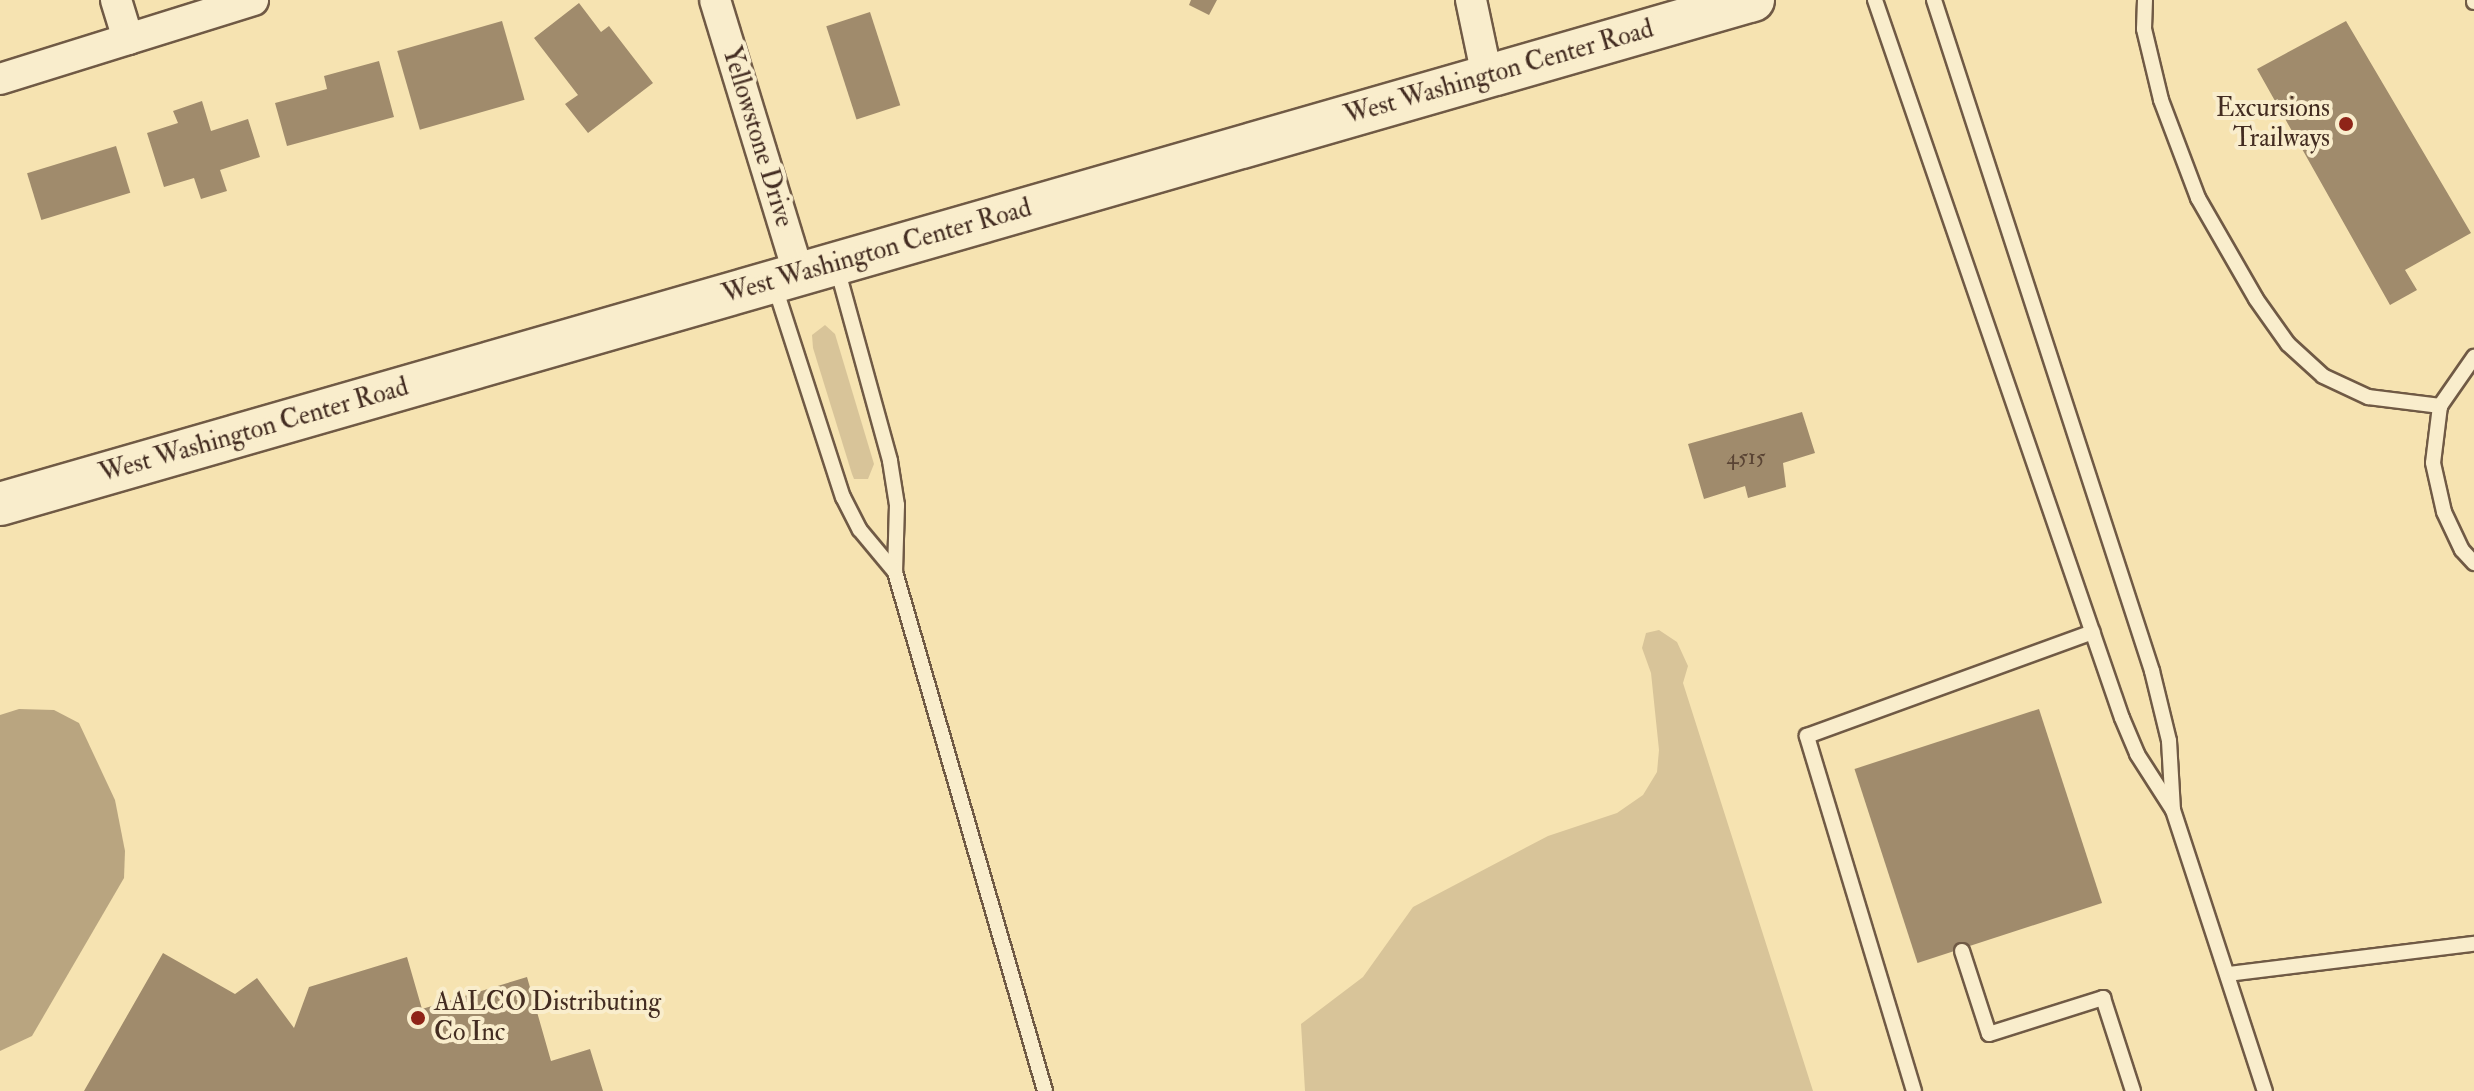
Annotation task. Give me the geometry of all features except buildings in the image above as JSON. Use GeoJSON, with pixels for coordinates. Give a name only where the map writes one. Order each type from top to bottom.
{"type":"FeatureCollection","features":[{"type":"Feature","properties":{"kind":"main road","name":"West Washington Center Road"},"geometry":{"type":"LineString","coordinates":[[0,504],[1753,0]]}},
{"type":"Feature","properties":{"kind":"street"},"geometry":{"type":"LineString","coordinates":[[116,0],[128,39]]}},
{"type":"Feature","properties":{"kind":"street"},"geometry":{"type":"LineString","coordinates":[[0,79],[253,0]]}},
{"type":"Feature","properties":{"kind":"street","name":"Yellowstone Drive"},"geometry":{"type":"LineString","coordinates":[[715,0],[803,273]]}},
{"type":"Feature","properties":{"kind":"street"},"geometry":{"type":"LineString","coordinates":[[1471,0],[1487,76]]}},
{"type":"Feature","properties":{"kind":"lane"},"geometry":{"type":"LineString","coordinates":[[1875,0],[2137,754],[2173,810],[2265,1091]]}},
{"type":"Feature","properties":{"kind":"lane"},"geometry":{"type":"LineString","coordinates":[[1934,0],[2152,671],[2169,741],[2173,810]]}},
{"type":"Feature","properties":{"kind":"lane"},"geometry":{"type":"LineString","coordinates":[[2145,0],[2144,29],[2161,100],[2198,198],[2288,344],[2323,376],[2368,397],[2440,406]]}},
{"type":"Feature","properties":{"kind":"lane"},"geometry":{"type":"LineString","coordinates":[[803,273],[832,470],[860,530],[895,572]]}},
{"type":"Feature","properties":{"kind":"lane"},"geometry":{"type":"LineString","coordinates":[[803,273],[890,461],[897,505],[895,572],[1045,1091]]}},
{"type":"Feature","properties":{"kind":"lane"},"geometry":{"type":"LineString","coordinates":[[2474,357],[2440,406],[2433,463],[2444,512],[2474,563]]}},
{"type":"Feature","properties":{"kind":"lane"},"geometry":{"type":"LineString","coordinates":[[1914,1091],[1807,736],[2093,632]]}},
{"type":"Feature","properties":{"kind":"lane"},"geometry":{"type":"LineString","coordinates":[[2228,974],[2474,944]]}},
{"type":"Feature","properties":{"kind":"lane"},"geometry":{"type":"LineString","coordinates":[[1962,951],[1989,1034],[2103,998],[2133,1091]]}},
{"type":"Feature","properties":{"kind":"shaded area"},"geometry":{"type":"Polygon","coordinates":[[[825,325],[835,334],[874,464],[868,479],[854,479],[813,348],[812,335],[825,325]]]}},
{"type":"Feature","properties":{"kind":"shaded area"},"geometry":{"type":"Polygon","coordinates":[[[1659,630],[1677,642],[1688,666],[1683,683],[1813,1091],[1305,1091],[1301,1024],[1363,977],[1413,907],[1548,836],[1617,813],[1643,795],[1657,772],[1659,750],[1651,673],[1642,648],[1646,633],[1659,630]]]}},
{"type":"Feature","properties":{"kind":"shaded area"},"geometry":{"type":"Polygon","coordinates":[[[19,709],[54,710],[79,723],[115,800],[125,851],[124,878],[32,1036],[0,1051],[0,715],[19,709]]]}},
{"type":"Feature","properties":{"kind":"place","name":"Excursions Trailways"},"geometry":{"type":"Point","coordinates":[2346,124]}},
{"type":"Feature","properties":{"kind":"place","name":"AALCO Distributing Co Inc"},"geometry":{"type":"Point","coordinates":[418,1018]}}]}
